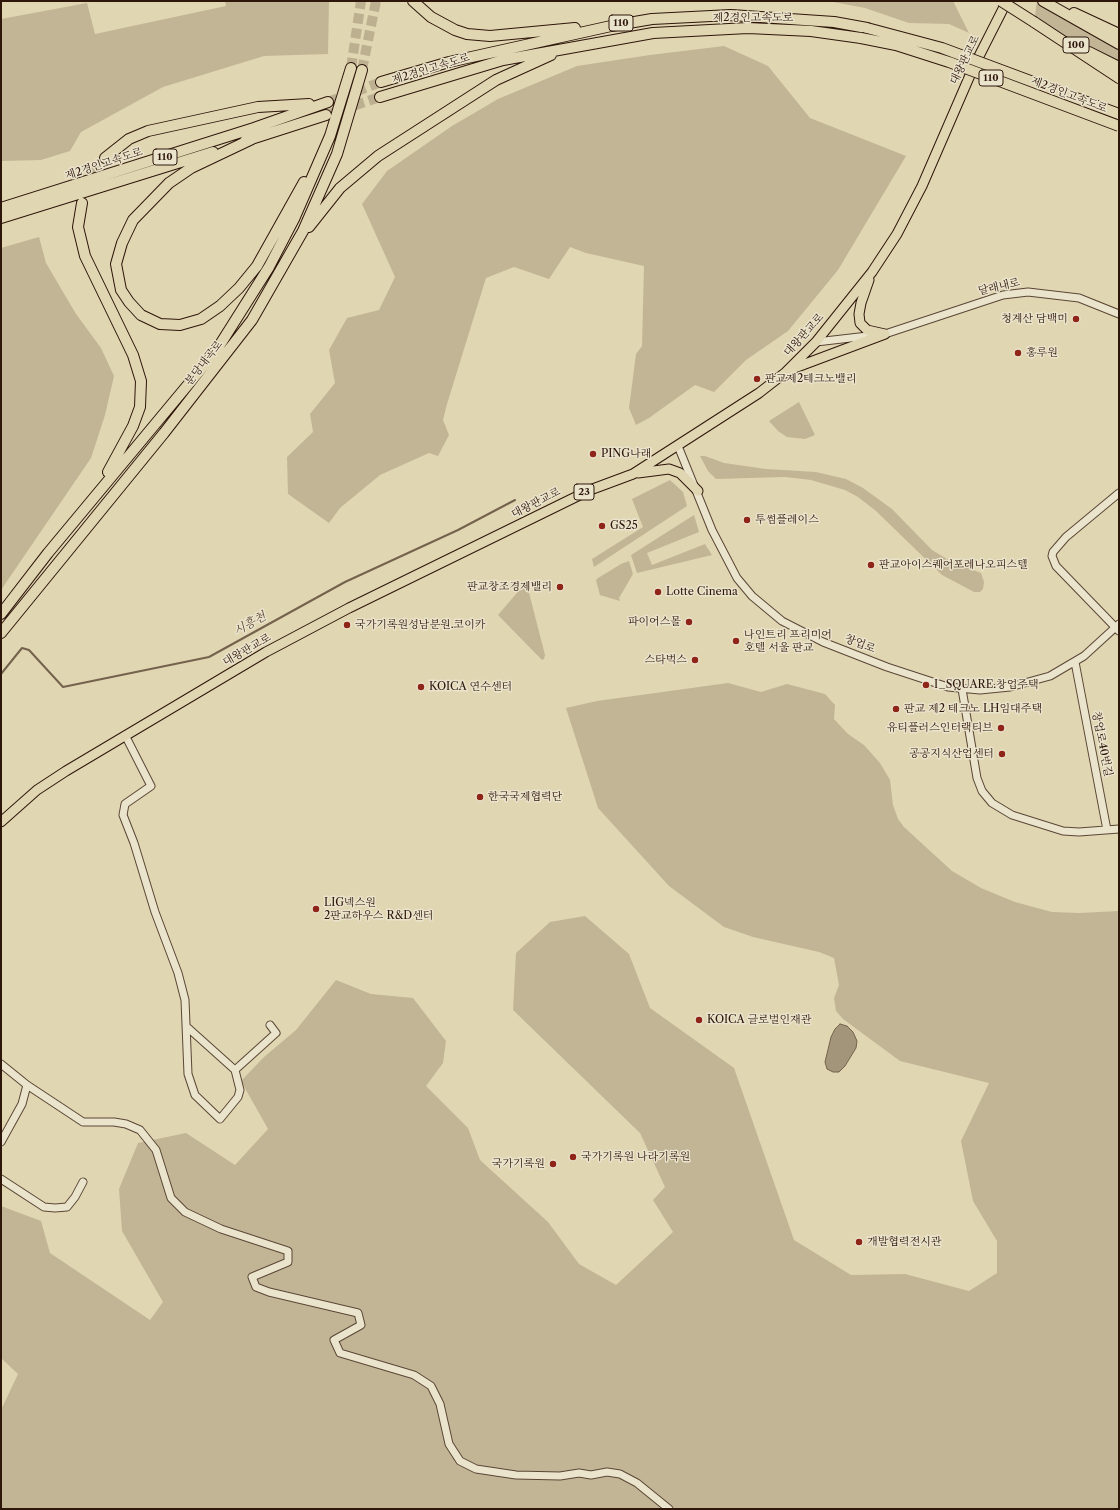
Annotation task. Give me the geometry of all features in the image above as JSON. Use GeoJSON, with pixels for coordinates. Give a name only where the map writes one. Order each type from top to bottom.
{"type":"FeatureCollection","features":[{"type":"Feature","properties":{"kind":"highway"},"geometry":{"type":"LineString","coordinates":[[413,1],[431,17],[443,24],[461,32],[480,35],[611,26]]}},
{"type":"Feature","properties":{"kind":"highway","name":"100"},"geometry":{"type":"LineString","coordinates":[[1001,1],[1034,22],[1119,67]]}},
{"type":"Feature","properties":{"kind":"highway"},"geometry":{"type":"LineString","coordinates":[[1044,1],[1089,19],[1119,34]]}},
{"type":"Feature","properties":{"kind":"highway","name":"100"},"geometry":{"type":"LineString","coordinates":[[1044,1],[1119,44]]}},
{"type":"Feature","properties":{"kind":"highway","name":"제2경인고속도로"},"geometry":{"type":"LineString","coordinates":[[381,82],[449,62],[611,26],[652,19],[730,15],[834,22],[867,28],[942,48],[1119,114]]}},
{"type":"Feature","properties":{"kind":"highway"},"geometry":{"type":"LineString","coordinates":[[1034,22],[1119,78]]}},
{"type":"Feature","properties":{"kind":"highway","name":"제2경인고속도로"},"geometry":{"type":"LineString","coordinates":[[380,97],[503,60],[594,42],[654,33],[748,28],[811,31],[861,38],[917,51],[1119,126]]}},
{"type":"Feature","properties":{"kind":"highway"},"geometry":{"type":"LineString","coordinates":[[282,269],[315,219],[336,193],[364,166],[496,80],[549,56],[594,42]]}},
{"type":"Feature","properties":{"kind":"highway","name":"분당내곡로"},"geometry":{"type":"LineString","coordinates":[[1,614],[89,503],[216,351],[269,267],[294,219],[330,136],[351,68]]}},
{"type":"Feature","properties":{"kind":"highway","name":"분당내곡로"},"geometry":{"type":"LineString","coordinates":[[1,633],[220,362],[252,320],[303,231],[337,154],[362,70]]}},
{"type":"Feature","properties":{"kind":"highway","name":"제2경인고속도로"},"geometry":{"type":"LineString","coordinates":[[1,208],[246,130],[325,102],[258,107],[148,130],[129,139],[105,158]]}},
{"type":"Feature","properties":{"kind":"highway","name":"제2경인고속도로"},"geometry":{"type":"LineString","coordinates":[[1,218],[326,115]]}},
{"type":"Feature","properties":{"kind":"highway"},"geometry":{"type":"LineString","coordinates":[[252,139],[186,172],[153,198],[133,220],[122,242],[116,264],[122,290],[129,302],[141,315],[160,324],[180,325],[190,323],[210,313],[229,298],[257,266],[330,136]]}},
{"type":"Feature","properties":{"kind":"highway"},"geometry":{"type":"LineString","coordinates":[[82,203],[78,227],[85,256],[133,355],[138,370],[141,390],[140,407],[131,431],[89,503]]}},
{"type":"Feature","properties":{"kind":"main road","name":"대왕판교로"},"geometry":{"type":"LineString","coordinates":[[1,822],[37,790],[125,735],[266,652],[349,608],[590,490],[633,474],[759,393],[786,372],[816,342],[872,272],[897,234],[922,186],[968,78],[1007,1]]}},
{"type":"Feature","properties":{"kind":"main road"},"geometry":{"type":"LineString","coordinates":[[872,272],[861,303],[859,314],[860,323],[867,330],[886,334]]}},
{"type":"Feature","properties":{"kind":"main road"},"geometry":{"type":"LineString","coordinates":[[786,372],[886,334]]}},
{"type":"Feature","properties":{"kind":"main road"},"geometry":{"type":"LineString","coordinates":[[633,474],[669,469],[680,473],[698,491]]}},
{"type":"Feature","properties":{"kind":"street","name":"달래내로"},"geometry":{"type":"LineString","coordinates":[[816,342],[886,334],[1003,296],[1028,292],[1079,298],[1119,314]]}},
{"type":"Feature","properties":{"kind":"street","name":"창업로"},"geometry":{"type":"LineString","coordinates":[[678,446],[698,491],[713,532],[737,578],[752,596],[782,621],[823,642],[888,667],[962,689],[995,689],[1039,680],[1075,662],[1092,650],[1118,627]]}},
{"type":"Feature","properties":{"kind":"street"},"geometry":{"type":"LineString","coordinates":[[1118,627],[1056,566],[1052,556],[1056,548],[1066,537],[1119,493]]}},
{"type":"Feature","properties":{"kind":"street","name":"창업로40번길"},"geometry":{"type":"LineString","coordinates":[[1075,662],[1107,830]]}},
{"type":"Feature","properties":{"kind":"street"},"geometry":{"type":"LineString","coordinates":[[962,689],[975,771],[980,786],[988,800],[1008,814],[1047,827],[1075,832],[1119,830]]}},
{"type":"Feature","properties":{"kind":"street"},"geometry":{"type":"LineString","coordinates":[[125,735],[151,786],[125,804],[123,815],[134,843],[155,912],[178,973],[185,1000],[188,1074],[195,1095],[220,1119],[238,1097],[240,1090],[236,1070],[187,1027]]}},
{"type":"Feature","properties":{"kind":"street"},"geometry":{"type":"LineString","coordinates":[[236,1070],[276,1033],[270,1025]]}},
{"type":"Feature","properties":{"kind":"street"},"geometry":{"type":"LineString","coordinates":[[1,1064],[27,1085],[83,1122],[114,1122],[126,1124],[140,1130],[156,1150],[171,1198],[185,1212],[228,1232],[288,1251],[288,1262],[252,1277],[256,1287],[358,1313],[361,1325],[334,1340],[340,1354],[414,1375],[431,1386],[440,1404],[449,1444],[460,1461],[476,1469],[516,1475],[591,1475],[607,1472],[620,1474],[637,1483],[669,1509]]}},
{"type":"Feature","properties":{"kind":"street"},"geometry":{"type":"LineString","coordinates":[[1,1142],[22,1104],[27,1085]]}},
{"type":"Feature","properties":{"kind":"street"},"geometry":{"type":"LineString","coordinates":[[1,1179],[44,1206],[55,1208],[67,1207],[75,1197],[83,1182]]}},
{"type":"Feature","properties":{"kind":"shaded area"},"geometry":{"type":"Polygon","coordinates":[[[225,1],[329,1],[328,54],[264,56],[163,87],[81,132],[70,151],[41,160],[1,161],[1,19],[87,3],[95,34],[226,6],[225,1]]]}},
{"type":"Feature","properties":{"kind":"shaded area"},"geometry":{"type":"Polygon","coordinates":[[[828,1],[953,1],[969,33],[949,24],[909,23],[865,8],[828,1]]]}},
{"type":"Feature","properties":{"kind":"shaded area"},"geometry":{"type":"Polygon","coordinates":[[[1037,1],[1046,1],[1119,34],[1119,78],[1034,22],[1037,1]]]}},
{"type":"Feature","properties":{"kind":"shaded area"},"geometry":{"type":"Polygon","coordinates":[[[724,46],[768,66],[810,118],[906,156],[838,270],[788,331],[746,360],[714,392],[695,385],[649,418],[636,425],[629,408],[636,354],[642,346],[644,266],[586,253],[570,247],[549,279],[514,267],[486,278],[443,420],[449,435],[438,456],[429,453],[380,475],[340,508],[329,523],[288,494],[287,457],[313,432],[310,414],[335,383],[329,350],[347,318],[379,310],[395,277],[362,204],[387,171],[452,126],[498,99],[577,66],[724,46]]]}},
{"type":"Feature","properties":{"kind":"shaded area"},"geometry":{"type":"Polygon","coordinates":[[[39,237],[46,263],[76,314],[101,348],[114,376],[105,415],[91,458],[1,590],[1,248],[39,237]]]}},
{"type":"Feature","properties":{"kind":"shaded area"},"geometry":{"type":"Polygon","coordinates":[[[799,402],[815,435],[805,439],[787,437],[778,431],[769,421],[799,402]]]}},
{"type":"Feature","properties":{"kind":"shaded area"},"geometry":{"type":"Polygon","coordinates":[[[700,456],[705,456],[724,463],[766,469],[816,472],[846,479],[863,488],[892,509],[932,550],[952,562],[981,573],[984,582],[983,589],[980,592],[974,592],[942,575],[876,511],[858,497],[845,490],[811,480],[785,477],[716,479],[708,471],[700,456]]]}},
{"type":"Feature","properties":{"kind":"shaded area"},"geometry":{"type":"Polygon","coordinates":[[[670,480],[683,492],[687,506],[594,567],[592,559],[643,527],[632,499],[670,480]]]}},
{"type":"Feature","properties":{"kind":"shaded area"},"geometry":{"type":"Polygon","coordinates":[[[694,515],[699,532],[647,553],[652,565],[705,544],[712,555],[637,573],[631,555],[694,515]]]}},
{"type":"Feature","properties":{"kind":"shaded area"},"geometry":{"type":"Polygon","coordinates":[[[629,561],[633,574],[619,598],[620,601],[600,595],[596,580],[621,564],[629,561]]]}},
{"type":"Feature","properties":{"kind":"shaded area"},"geometry":{"type":"Polygon","coordinates":[[[526,586],[545,655],[544,659],[542,660],[498,615],[522,587],[526,586]]]}},
{"type":"Feature","properties":{"kind":"shaded area"},"geometry":{"type":"Polygon","coordinates":[[[728,683],[761,692],[787,684],[825,694],[835,705],[834,719],[848,734],[864,745],[880,763],[890,780],[893,805],[898,819],[904,827],[952,871],[981,888],[1015,902],[1052,912],[1079,913],[1119,911],[1119,1509],[1,1509],[1,1410],[18,1374],[1,1358],[1,1206],[41,1221],[50,1253],[150,1320],[163,1302],[122,1231],[119,1189],[138,1143],[186,1133],[235,1165],[268,1129],[241,1081],[264,1057],[296,1030],[336,980],[371,994],[413,998],[446,1041],[443,1063],[426,1086],[468,1128],[480,1160],[548,1222],[579,1264],[616,1285],[673,1232],[653,1200],[665,1187],[640,1133],[513,1010],[516,953],[550,922],[585,916],[629,954],[650,1008],[734,1068],[794,1240],[851,1275],[905,1274],[969,1291],[997,1273],[997,1241],[973,1201],[961,1141],[989,1083],[900,1061],[843,1019],[836,1011],[834,998],[839,985],[834,958],[819,952],[753,937],[724,927],[669,886],[598,808],[566,708],[597,701],[728,683]]]}},
{"type":"Feature","properties":{"kind":"shaded area"},"geometry":{"type":"Polygon","coordinates":[[[840,1024],[847,1026],[853,1032],[857,1041],[856,1048],[845,1066],[839,1072],[833,1072],[827,1069],[825,1062],[831,1037],[835,1029],[840,1024]]]}},
{"type":"Feature","properties":{"kind":"waterway","name":"시흥천"},"geometry":{"type":"LineString","coordinates":[[1,674],[22,648],[29,650],[63,687],[209,657],[345,582],[458,530],[515,500]]}},
{"type":"Feature","properties":{"kind":"tunnel"},"geometry":{"type":"LineString","coordinates":[[351,68],[361,1]]}},
{"type":"Feature","properties":{"kind":"tunnel"},"geometry":{"type":"LineString","coordinates":[[362,70],[376,1]]}},
{"type":"Feature","properties":{"kind":"tunnel"},"geometry":{"type":"LineString","coordinates":[[328,102],[381,82]]}},
{"type":"Feature","properties":{"kind":"tunnel"},"geometry":{"type":"LineString","coordinates":[[326,115],[380,97]]}},
{"type":"Feature","properties":{"kind":"tunnel"},"geometry":{"type":"LineString","coordinates":[[86,186],[91,175],[105,158]]}},
{"type":"Feature","properties":{"kind":"place","name":"청계산 담백미"},"geometry":{"type":"Point","coordinates":[1076,319]}},
{"type":"Feature","properties":{"kind":"place","name":"홍루원"},"geometry":{"type":"Point","coordinates":[1018,353]}},
{"type":"Feature","properties":{"kind":"place","name":"판교제2테크노밸리"},"geometry":{"type":"Point","coordinates":[757,379]}},
{"type":"Feature","properties":{"kind":"place","name":"PING나래"},"geometry":{"type":"Point","coordinates":[593,454]}},
{"type":"Feature","properties":{"kind":"place","name":"투썸플레이스"},"geometry":{"type":"Point","coordinates":[747,520]}},
{"type":"Feature","properties":{"kind":"place","name":"GS25"},"geometry":{"type":"Point","coordinates":[602,526]}},
{"type":"Feature","properties":{"kind":"place","name":"판교아이스퀘어포레나오피스텔"},"geometry":{"type":"Point","coordinates":[871,565]}},
{"type":"Feature","properties":{"kind":"place","name":"판교창조경제밸리"},"geometry":{"type":"Point","coordinates":[560,587]}},
{"type":"Feature","properties":{"kind":"place","name":"Lotte Cinema"},"geometry":{"type":"Point","coordinates":[658,592]}},
{"type":"Feature","properties":{"kind":"place","name":"파이어스몰"},"geometry":{"type":"Point","coordinates":[689,622]}},
{"type":"Feature","properties":{"kind":"place","name":"국가기록원성남분원.코이카"},"geometry":{"type":"Point","coordinates":[347,625]}},
{"type":"Feature","properties":{"kind":"place","name":"나인트리 프리미어 호텔 서울 판교"},"geometry":{"type":"Point","coordinates":[736,641]}},
{"type":"Feature","properties":{"kind":"place","name":"스타벅스"},"geometry":{"type":"Point","coordinates":[695,660]}},
{"type":"Feature","properties":{"kind":"place","name":"I_SQUARE.창업주택"},"geometry":{"type":"Point","coordinates":[926,685]}},
{"type":"Feature","properties":{"kind":"place","name":"KOICA 연수센터"},"geometry":{"type":"Point","coordinates":[421,687]}},
{"type":"Feature","properties":{"kind":"place","name":"판교 제2 테크노 LH임대주택"},"geometry":{"type":"Point","coordinates":[896,709]}},
{"type":"Feature","properties":{"kind":"place","name":"유티플러스인터랙티브"},"geometry":{"type":"Point","coordinates":[1001,728]}},
{"type":"Feature","properties":{"kind":"place","name":"공공지식산업센터"},"geometry":{"type":"Point","coordinates":[1002,754]}},
{"type":"Feature","properties":{"kind":"place","name":"한국국제협력단"},"geometry":{"type":"Point","coordinates":[480,797]}},
{"type":"Feature","properties":{"kind":"place","name":"LIG넥스원 2판교하우스 R&D센터"},"geometry":{"type":"Point","coordinates":[316,909]}},
{"type":"Feature","properties":{"kind":"place","name":"KOICA 글로벌인재관"},"geometry":{"type":"Point","coordinates":[699,1020]}},
{"type":"Feature","properties":{"kind":"place","name":"국가기록원 나라기록원"},"geometry":{"type":"Point","coordinates":[573,1157]}},
{"type":"Feature","properties":{"kind":"place","name":"국가기록원"},"geometry":{"type":"Point","coordinates":[553,1164]}},
{"type":"Feature","properties":{"kind":"place","name":"개발협력전시관"},"geometry":{"type":"Point","coordinates":[859,1242]}}]}
